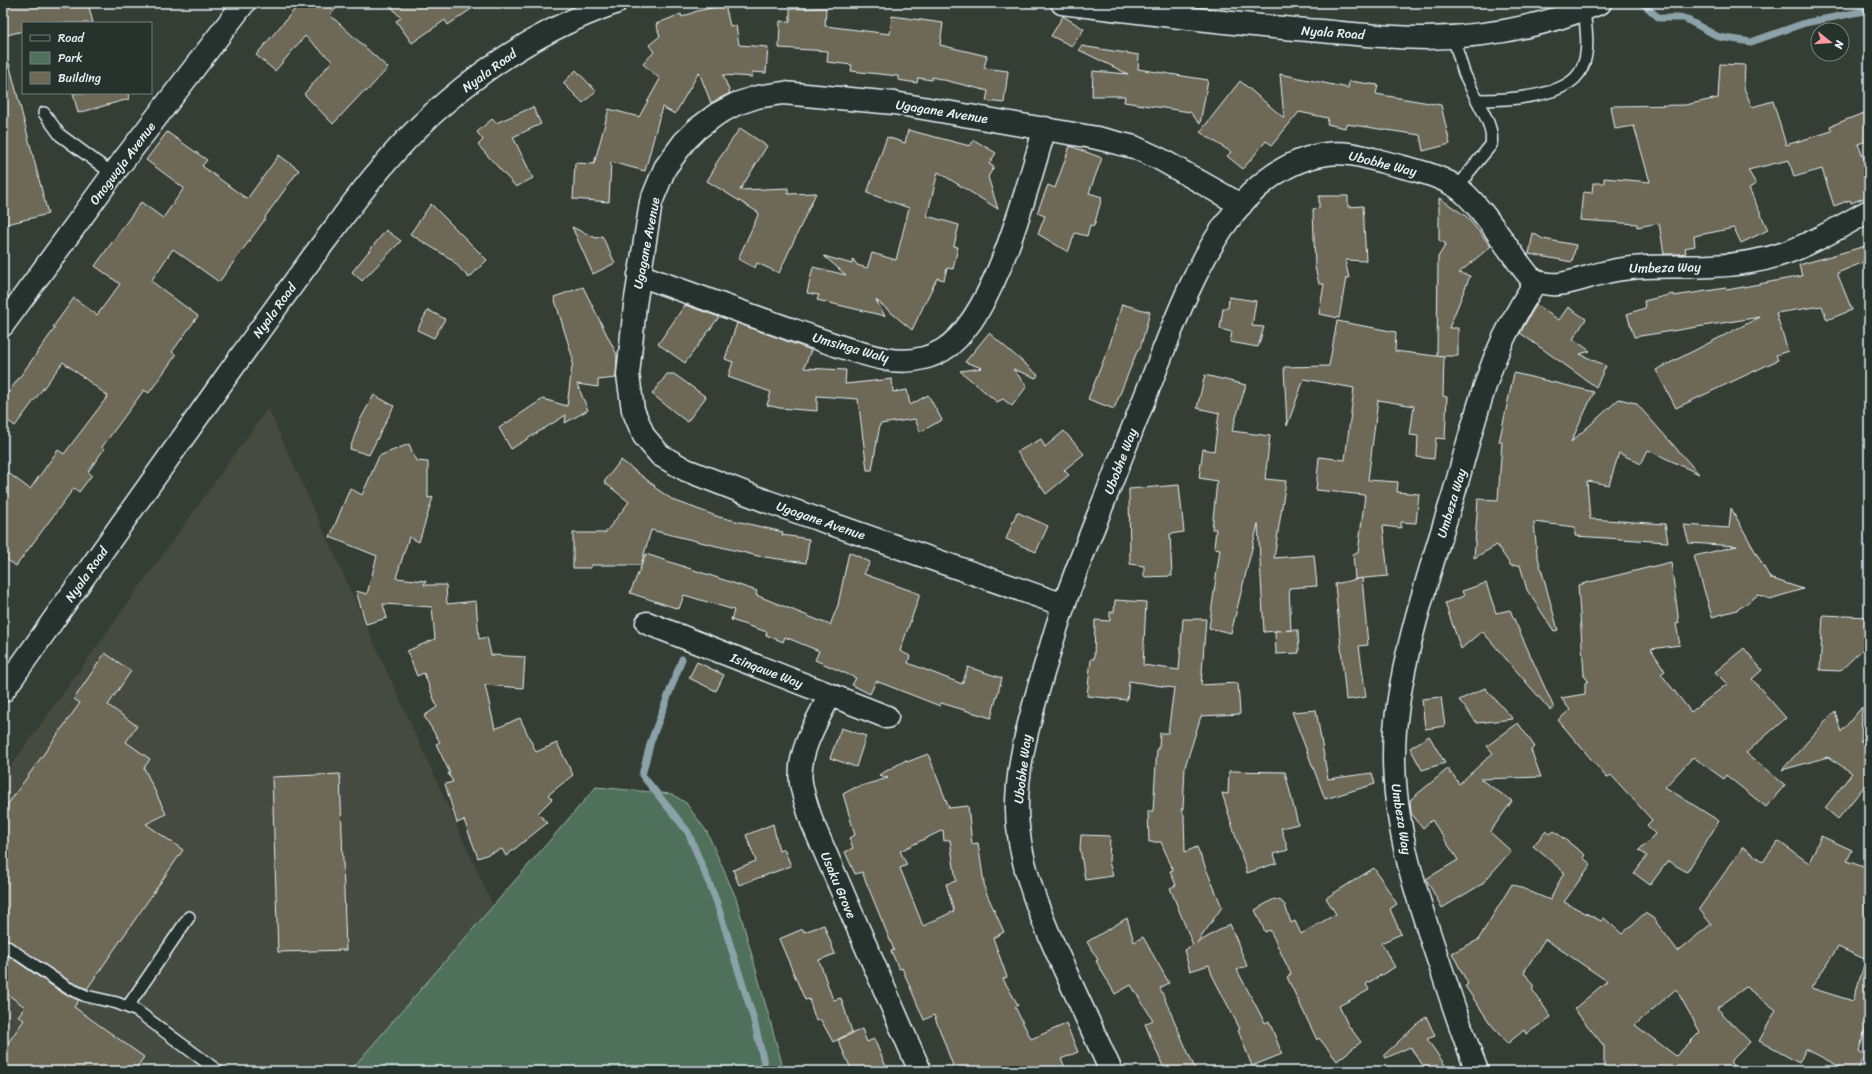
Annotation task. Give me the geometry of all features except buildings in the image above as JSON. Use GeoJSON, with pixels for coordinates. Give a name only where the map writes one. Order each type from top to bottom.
{"type":"FeatureCollection","features":[{"type":"Feature","properties":{"kind":"street","name":"Nyala Road"},"geometry":{"type":"LineString","coordinates":[[3,691],[309,261],[369,182],[408,137],[493,65],[540,35],[591,11],[615,3]]}},
{"type":"Feature","properties":{"kind":"street","name":"Nyala Road"},"geometry":{"type":"LineString","coordinates":[[1062,3],[1270,27],[1424,38],[1452,37],[1508,30],[1548,21],[1592,6]]}},
{"type":"Feature","properties":{"kind":"street","name":"Onogwaja Avenue"},"geometry":{"type":"LineString","coordinates":[[3,325],[237,5]]}},
{"type":"Feature","properties":{"kind":"street","name":"Ugagane Avenue"},"geometry":{"type":"LineString","coordinates":[[1064,605],[766,501],[686,470],[660,455],[644,436],[632,410],[628,375],[639,275],[651,202],[665,168],[684,142],[697,129],[717,114],[736,104],[757,97],[783,93],[894,103],[1045,128],[1134,147],[1160,159],[1241,205]]}},
{"type":"Feature","properties":{"kind":"street","name":"Umsinga Waly"},"geometry":{"type":"LineString","coordinates":[[639,275],[828,342],[885,359],[925,359],[944,349],[962,333],[976,314],[991,287],[1007,249],[1045,128]]}},
{"type":"Feature","properties":{"kind":"street","name":"Ubobhe Way"},"geometry":{"type":"LineString","coordinates":[[1111,1071],[1052,942],[1030,885],[1021,849],[1017,810],[1019,779],[1026,731],[1064,605],[1186,292],[1220,234],[1241,205],[1253,192],[1283,169],[1326,154],[1340,153],[1359,156],[1434,177],[1458,188],[1472,201],[1522,268],[1536,281]]}},
{"type":"Feature","properties":{"kind":"street","name":"Umbeza Way"},"geometry":{"type":"LineString","coordinates":[[1477,1071],[1432,944],[1410,870],[1396,797],[1394,762],[1395,731],[1403,675],[1433,561],[1483,395],[1505,335],[1520,306],[1536,281],[1541,284],[1556,285],[1629,267],[1710,266],[1756,261],[1789,252],[1869,211]]}},
{"type":"Feature","properties":{"kind":"street","name":"Isinqawe Way"},"geometry":{"type":"LineString","coordinates":[[647,623],[887,717]]}},
{"type":"Feature","properties":{"kind":"street","name":"Usaku Grove"},"geometry":{"type":"LineString","coordinates":[[830,695],[804,752],[801,781],[805,800],[812,822],[920,1071]]}},
{"type":"Feature","properties":{"kind":"lane"},"geometry":{"type":"LineString","coordinates":[[1477,100],[1525,97],[1550,91],[1568,84],[1577,77],[1585,60],[1586,32],[1592,6]]}},
{"type":"Feature","properties":{"kind":"lane"},"geometry":{"type":"LineString","coordinates":[[1452,37],[1464,73],[1490,127],[1492,139],[1491,145],[1458,188]]}},
{"type":"Feature","properties":{"kind":"lane"},"geometry":{"type":"LineString","coordinates":[[44,113],[60,135],[113,174]]}},
{"type":"Feature","properties":{"kind":"lane"},"geometry":{"type":"LineString","coordinates":[[128,1006],[190,917]]}},
{"type":"Feature","properties":{"kind":"lane"},"geometry":{"type":"LineString","coordinates":[[3,944],[68,988],[86,996],[128,1006],[150,1020],[218,1071]]}},
{"type":"Feature","properties":{"kind":"shaded area"},"geometry":{"type":"Polygon","coordinates":[[[268,408],[493,906],[350,1071],[3,1071],[3,777],[268,408]]]}},
{"type":"Feature","properties":{"kind":"green space"},"geometry":{"type":"Polygon","coordinates":[[[596,787],[672,794],[686,803],[707,832],[736,898],[784,1071],[350,1071],[596,787]]]}},
{"type":"Feature","properties":{"kind":"waterway"},"geometry":{"type":"LineString","coordinates":[[1642,3],[1659,18],[1684,18],[1719,37],[1751,42],[1805,23],[1869,10]]}},
{"type":"Feature","properties":{"kind":"waterway"},"geometry":{"type":"LineString","coordinates":[[682,659],[651,741],[642,775],[688,832],[716,900],[753,1017],[766,1071]]}}]}
